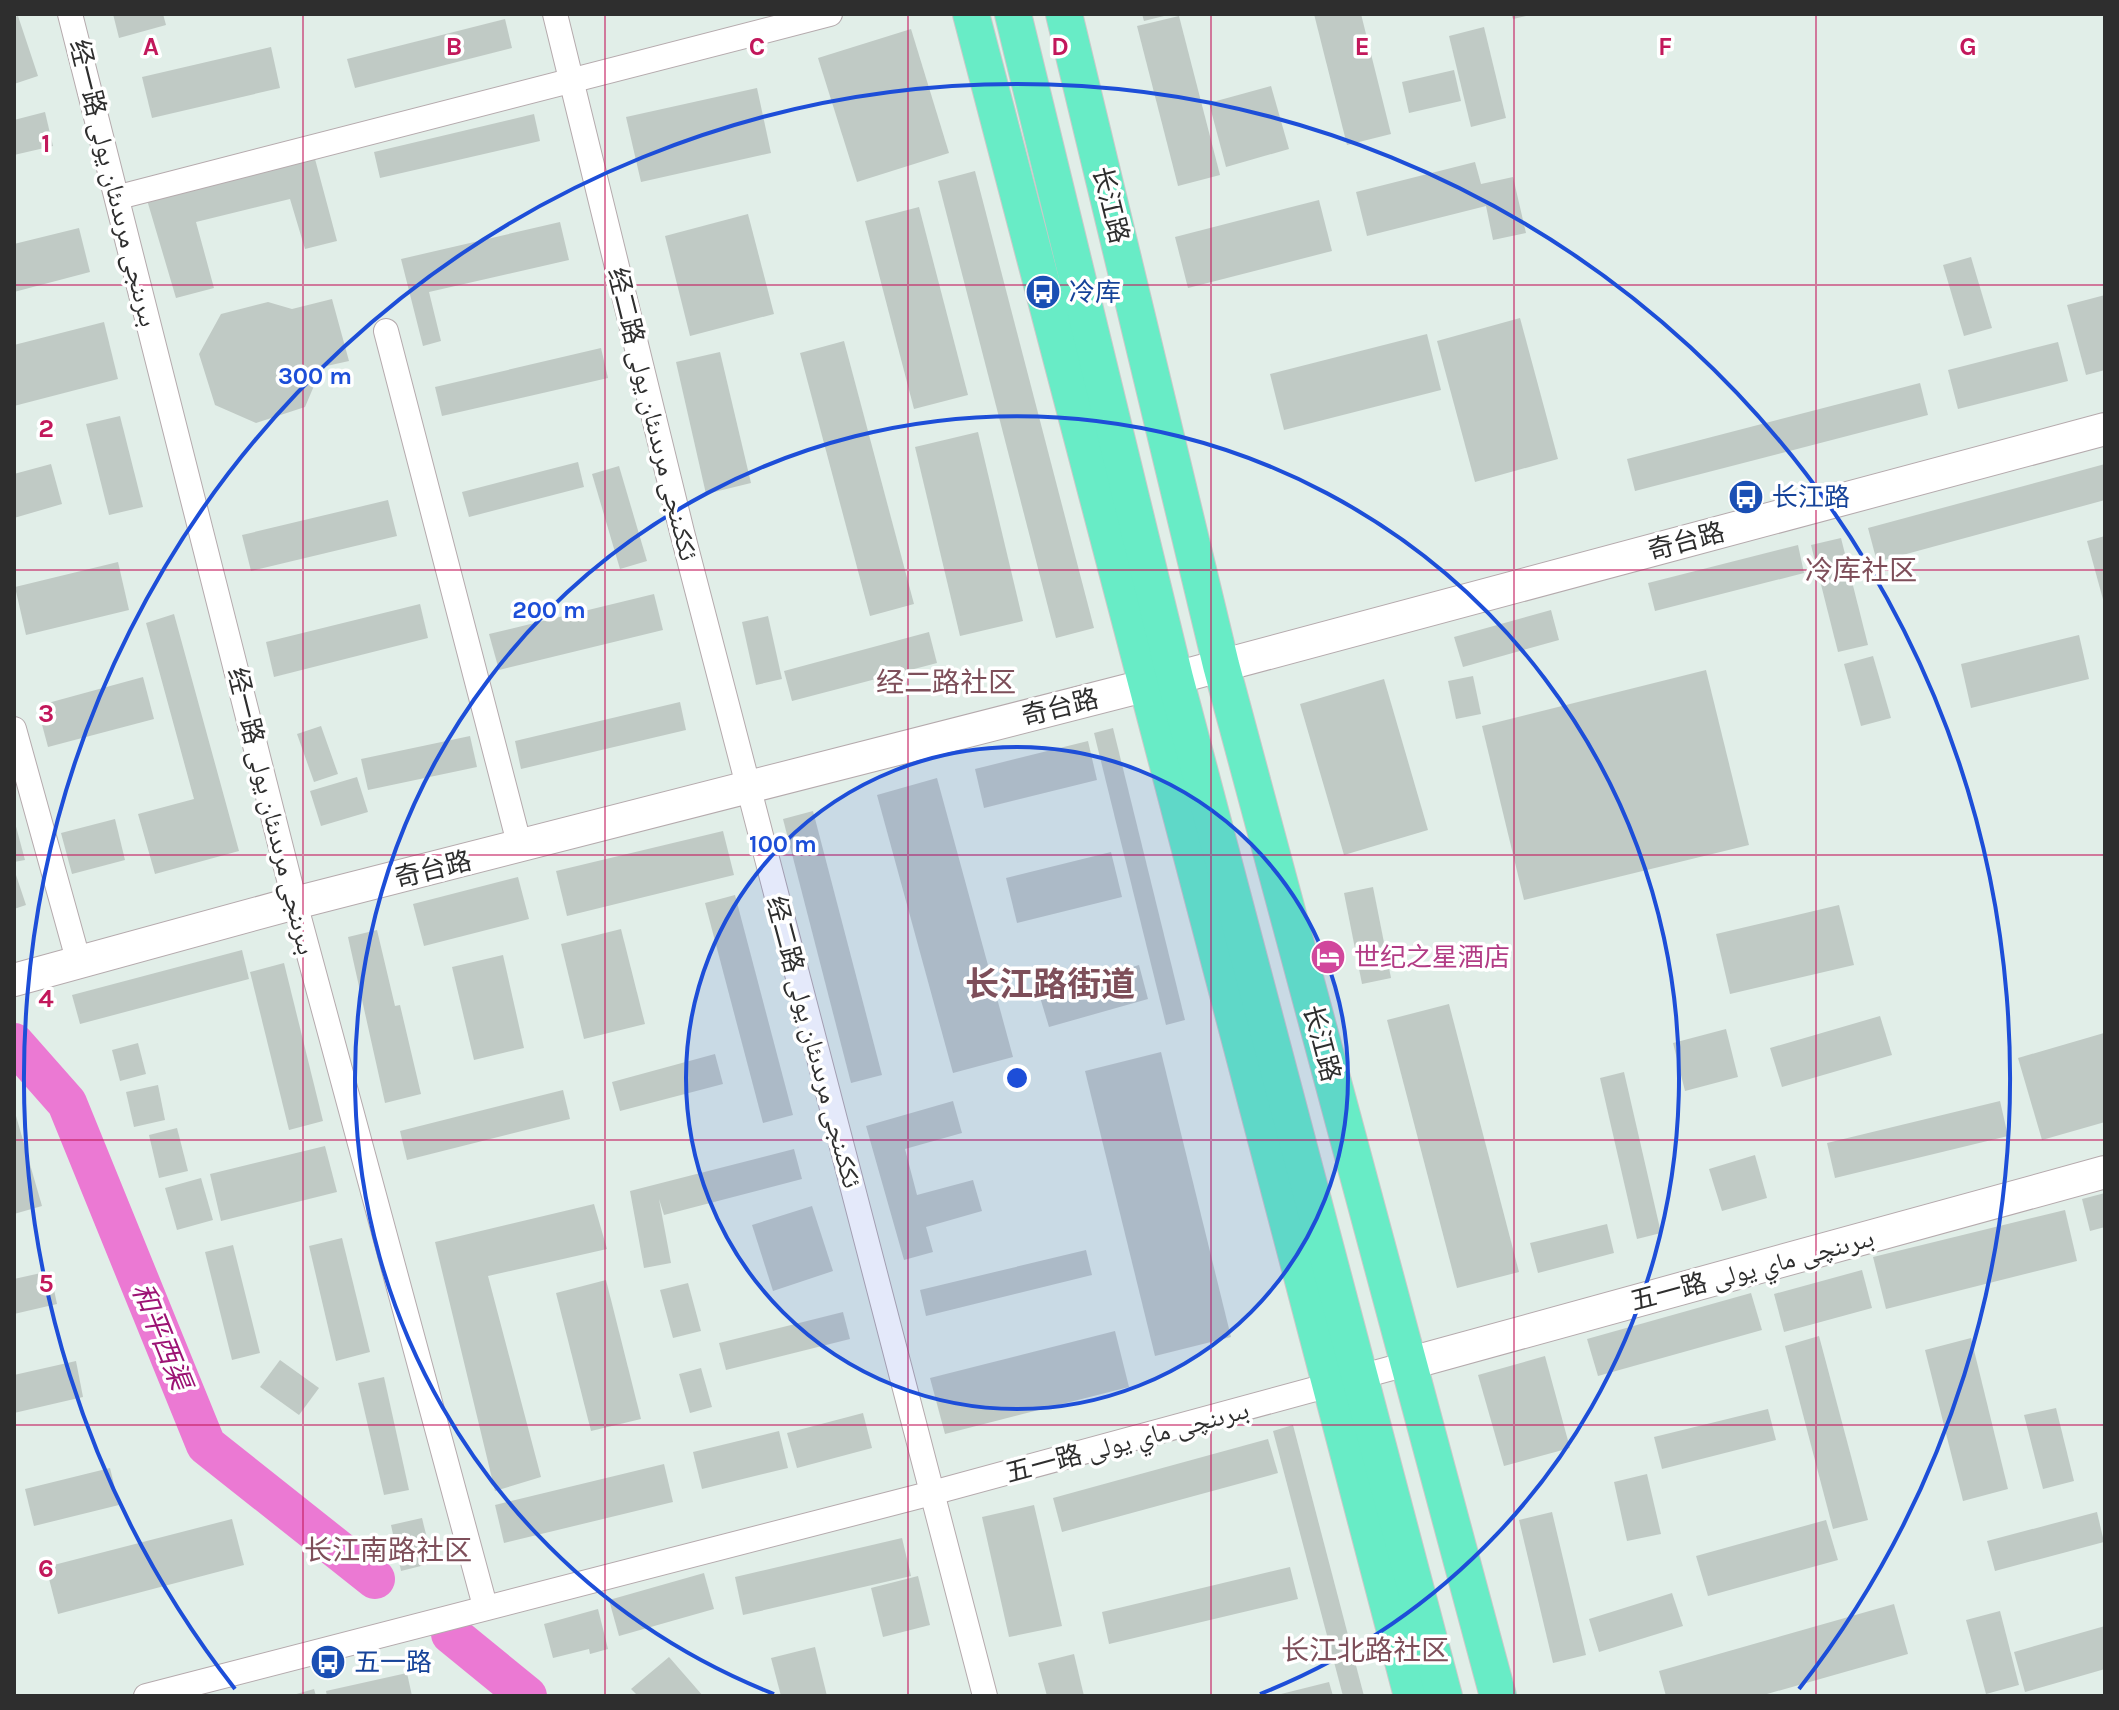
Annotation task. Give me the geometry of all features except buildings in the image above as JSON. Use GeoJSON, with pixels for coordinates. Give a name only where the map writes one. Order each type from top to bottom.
{"type":"FeatureCollection","features":[{"type":"Feature","properties":{"kind":"main road"},"geometry":{"type":"LineString","coordinates":[[971,14],[1161,682]]}},
{"type":"Feature","properties":{"kind":"main road","name":"长江路"},"geometry":{"type":"LineString","coordinates":[[1013,14],[1161,682],[1346,1382],[1444,1696]]}},
{"type":"Feature","properties":{"kind":"main road","name":"长江路"},"geometry":{"type":"LineString","coordinates":[[1064,14],[1221,665],[1498,1696]]}},
{"type":"Feature","properties":{"kind":"main road"},"geometry":{"type":"LineString","coordinates":[[1346,1382],[1412,1696]]}},
{"type":"Feature","properties":{"kind":"street","name":"经一路 بىرىنجى مرىدىئان يولى"},"geometry":{"type":"LineString","coordinates":[[70,14],[119,197],[295,903],[485,1606]]}},
{"type":"Feature","properties":{"kind":"street","name":"经二路 ئككىنجى مرىدىئان يولى"},"geometry":{"type":"LineString","coordinates":[[555,14],[748,787],[985,1696]]}},
{"type":"Feature","properties":{"kind":"street"},"geometry":{"type":"LineString","coordinates":[[119,197],[830,14]]}},
{"type":"Feature","properties":{"kind":"street"},"geometry":{"type":"LineString","coordinates":[[386,331],[520,847]]}},
{"type":"Feature","properties":{"kind":"street","name":"奇台路"},"geometry":{"type":"LineString","coordinates":[[14,980],[295,903],[1161,682],[2105,429]]}},
{"type":"Feature","properties":{"kind":"street"},"geometry":{"type":"LineString","coordinates":[[14,729],[79,963]]}},
{"type":"Feature","properties":{"kind":"street","name":"五一路 بىرىنچى ماي يولى"},"geometry":{"type":"LineString","coordinates":[[146,1696],[932,1493],[2105,1172]]}},
{"type":"Feature","properties":{"kind":"waterway","name":"和平西渠"},"geometry":{"type":"LineString","coordinates":[[14,1043],[67,1103],[206,1445],[375,1579]]}},
{"type":"Feature","properties":{"kind":"waterway","name":"和平西渠"},"geometry":{"type":"LineString","coordinates":[[451,1634],[527,1696]]}},
{"type":"Feature","properties":{"kind":"place","name":"冷库"},"geometry":{"type":"Point","coordinates":[1043,292]}},
{"type":"Feature","properties":{"kind":"place","name":"长江路"},"geometry":{"type":"Point","coordinates":[1746,497]}},
{"type":"Feature","properties":{"kind":"place","name":"世纪之星酒店"},"geometry":{"type":"Point","coordinates":[1328,957]}},
{"type":"Feature","properties":{"kind":"place","name":"五一路"},"geometry":{"type":"Point","coordinates":[328,1662]}},
{"type":"Feature","properties":{"kind":"district","name":"冷库社区"},"geometry":{"type":"Point","coordinates":[1861,570]}},
{"type":"Feature","properties":{"kind":"district","name":"经二路社区"},"geometry":{"type":"Point","coordinates":[946,682]}},
{"type":"Feature","properties":{"kind":"district","name":"长江路街道"},"geometry":{"type":"Point","coordinates":[1050,984]}},
{"type":"Feature","properties":{"kind":"district","name":"长江南路社区"},"geometry":{"type":"Point","coordinates":[388,1550]}},
{"type":"Feature","properties":{"kind":"district","name":"长江北路社区"},"geometry":{"type":"Point","coordinates":[1365,1650]}}]}
